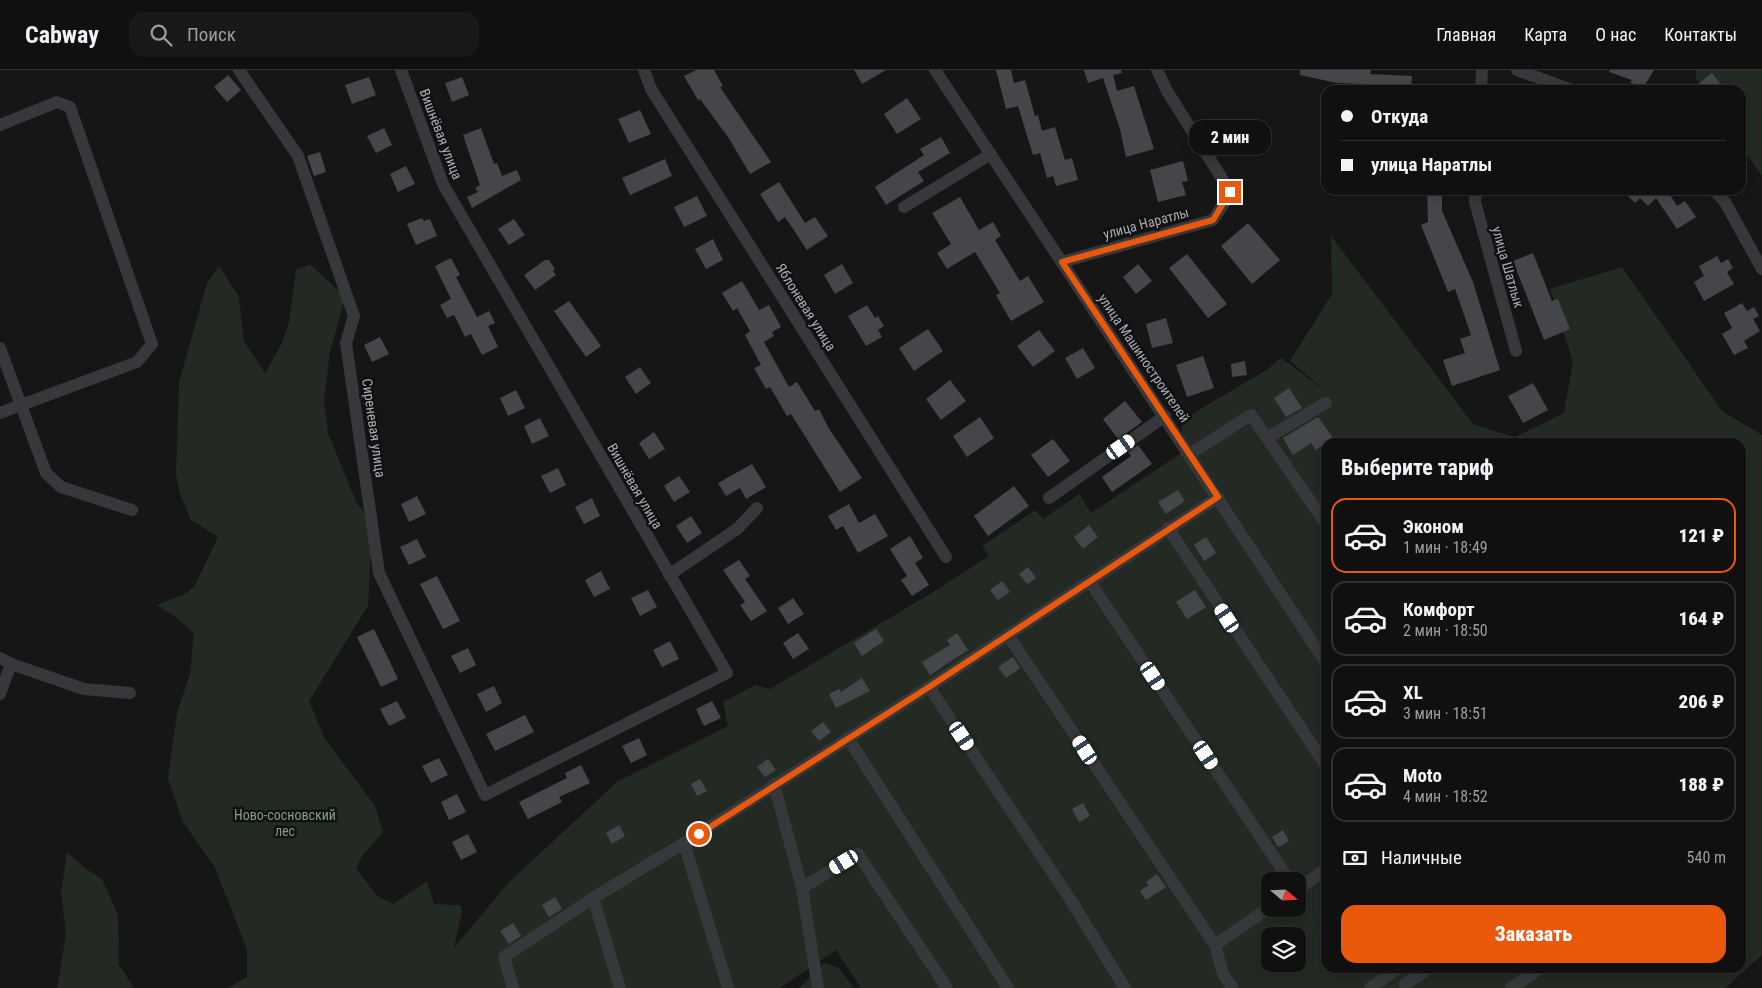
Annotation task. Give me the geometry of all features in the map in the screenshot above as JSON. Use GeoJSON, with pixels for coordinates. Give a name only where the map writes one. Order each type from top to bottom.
{"type":"FeatureCollection","features":[{"type":"Feature","properties":{"kind":"street","name":"Сиреневая улица"},"geometry":{"type":"LineString","coordinates":[[239,70],[298,156],[354,316],[346,343],[380,573],[485,795]]}},
{"type":"Feature","properties":{"kind":"street","name":"Вишнёвая улица"},"geometry":{"type":"LineString","coordinates":[[401,70],[443,184],[727,674],[485,795]]}},
{"type":"Feature","properties":{"kind":"street","name":"Яблоневая улица"},"geometry":{"type":"LineString","coordinates":[[644,70],[651,89],[946,557]]}},
{"type":"Feature","properties":{"kind":"street","name":"улица Машиностроителей"},"geometry":{"type":"LineString","coordinates":[[935,70],[1165,416],[1321,655]]}},
{"type":"Feature","properties":{"kind":"street","name":"улица Наратлы"},"geometry":{"type":"LineString","coordinates":[[1062,262],[1213,220],[1230,192],[1167,91],[1157,70]]}},
{"type":"Feature","properties":{"kind":"street"},"geometry":{"type":"LineString","coordinates":[[1481,85],[1482,70]]}},
{"type":"Feature","properties":{"kind":"street"},"geometry":{"type":"LineString","coordinates":[[1517,70],[1558,85]]}},
{"type":"Feature","properties":{"kind":"street"},"geometry":{"type":"LineString","coordinates":[[0,125],[57,102],[70,108],[152,344],[137,362],[0,413]]}},
{"type":"Feature","properties":{"kind":"street"},"geometry":{"type":"LineString","coordinates":[[904,207],[991,154]]}},
{"type":"Feature","properties":{"kind":"street","name":"улица Шатлык"},"geometry":{"type":"LineString","coordinates":[[1476,195],[1475,202],[1516,351]]}},
{"type":"Feature","properties":{"kind":"street"},"geometry":{"type":"LineString","coordinates":[[1719,195],[1725,202],[1762,269]]}},
{"type":"Feature","properties":{"kind":"street"},"geometry":{"type":"LineString","coordinates":[[0,348],[46,473],[61,486],[132,510]]}},
{"type":"Feature","properties":{"kind":"street"},"geometry":{"type":"LineString","coordinates":[[1267,438],[1326,403]]}},
{"type":"Feature","properties":{"kind":"street"},"geometry":{"type":"LineString","coordinates":[[1049,498],[1165,416]]}},
{"type":"Feature","properties":{"kind":"street"},"geometry":{"type":"LineString","coordinates":[[1190,454],[1251,416],[1321,517]]}},
{"type":"Feature","properties":{"kind":"street"},"geometry":{"type":"LineString","coordinates":[[513,988],[504,958],[593,898],[684,844],[774,784],[929,687],[1090,582],[1168,528],[1218,497]]}},
{"type":"Feature","properties":{"kind":"street"},"geometry":{"type":"LineString","coordinates":[[669,575],[737,529],[757,508]]}},
{"type":"Feature","properties":{"kind":"street"},"geometry":{"type":"LineString","coordinates":[[1168,528],[1321,758]]}},
{"type":"Feature","properties":{"kind":"street"},"geometry":{"type":"LineString","coordinates":[[1090,582],[1284,872]]}},
{"type":"Feature","properties":{"kind":"street"},"geometry":{"type":"LineString","coordinates":[[1008,634],[1215,945],[1223,974],[1233,988]]}},
{"type":"Feature","properties":{"kind":"street"},"geometry":{"type":"LineString","coordinates":[[0,694],[5,661],[84,689],[130,693]]}},
{"type":"Feature","properties":{"kind":"street"},"geometry":{"type":"LineString","coordinates":[[929,687],[1070,899],[1125,988]]}},
{"type":"Feature","properties":{"kind":"street"},"geometry":{"type":"LineString","coordinates":[[848,738],[1008,988]]}},
{"type":"Feature","properties":{"kind":"street"},"geometry":{"type":"LineString","coordinates":[[774,784],[802,888],[818,988]]}},
{"type":"Feature","properties":{"kind":"street"},"geometry":{"type":"LineString","coordinates":[[684,844],[728,988]]}},
{"type":"Feature","properties":{"kind":"street"},"geometry":{"type":"LineString","coordinates":[[802,888],[858,854],[947,988]]}},
{"type":"Feature","properties":{"kind":"street"},"geometry":{"type":"LineString","coordinates":[[1306,883],[1321,873]]}},
{"type":"Feature","properties":{"kind":"street"},"geometry":{"type":"LineString","coordinates":[[593,898],[620,988]]}},
{"type":"Feature","properties":{"kind":"street"},"geometry":{"type":"LineString","coordinates":[[1215,945],[1261,913]]}},
{"type":"Feature","properties":{"kind":"street"},"geometry":{"type":"LineString","coordinates":[[1370,988],[1391,973]]}},
{"type":"Feature","properties":{"kind":"street"},"geometry":{"type":"LineString","coordinates":[[1404,973],[1406,986],[1423,973]]}},
{"type":"Feature","properties":{"kind":"street"},"geometry":{"type":"LineString","coordinates":[[1511,988],[1534,973]]}},
{"type":"Feature","properties":{"kind":"green space"},"geometry":{"type":"Polygon","coordinates":[[[1696,70],[1762,70],[1762,176],[1746,153],[1746,85],[1701,85],[1696,78],[1696,70]]]}},
{"type":"Feature","properties":{"kind":"green space","name":"Ново-сосновский лес"},"geometry":{"type":"Polygon","coordinates":[[[1331,236],[1473,424],[1515,437],[1564,413],[1573,362],[1550,289],[1622,267],[1722,411],[1762,435],[1762,955],[1746,969],[1746,438],[1321,438],[1321,973],[1742,973],[1725,988],[861,988],[836,950],[780,988],[228,988],[247,977],[247,950],[214,866],[183,822],[168,779],[177,713],[190,674],[194,634],[177,618],[157,605],[187,593],[195,585],[218,537],[191,520],[180,494],[176,474],[179,382],[207,283],[219,266],[239,297],[244,341],[265,373],[282,343],[289,322],[296,270],[310,264],[345,297],[330,352],[324,401],[328,433],[357,504],[372,521],[368,606],[309,701],[325,739],[375,806],[383,832],[363,855],[356,868],[377,896],[393,904],[427,881],[434,904],[460,905],[462,911],[454,948],[509,882],[617,782],[728,726],[723,702],[755,685],[770,689],[935,591],[989,556],[982,546],[1035,510],[1043,519],[1079,494],[1091,513],[1181,453],[1182,420],[1268,369],[1281,358],[1327,392],[1290,361],[1332,294],[1331,236]]]}},
{"type":"Feature","properties":{"kind":"green space"},"geometry":{"type":"Polygon","coordinates":[[[67,852],[85,868],[102,879],[118,915],[119,965],[134,988],[57,988],[66,935],[61,893],[67,852]]]}},
{"type":"Feature","properties":{"kind":"green space"},"geometry":{"type":"Polygon","coordinates":[[[824,963],[839,968],[854,988],[799,988],[824,963]]]}},
{"type":"Feature","properties":{"kind":"building"},"geometry":{"type":"Polygon","coordinates":[[[696,70],[714,70],[723,86],[720,87],[771,162],[750,174],[728,137],[700,99],[698,100],[684,76],[696,70]]]}},
{"type":"Feature","properties":{"kind":"building"},"geometry":{"type":"Polygon","coordinates":[[[854,70],[886,70],[862,84],[854,70]]]}},
{"type":"Feature","properties":{"kind":"building"},"geometry":{"type":"Polygon","coordinates":[[[996,70],[1011,70],[1014,83],[1025,80],[1035,116],[1038,115],[1042,131],[1055,127],[1065,160],[1072,158],[1078,180],[1056,186],[1053,176],[1047,178],[1040,153],[1033,155],[1018,106],[1006,109],[996,70]]]}},
{"type":"Feature","properties":{"kind":"building"},"geometry":{"type":"Polygon","coordinates":[[[1084,70],[1121,70],[1122,73],[1113,75],[1117,91],[1134,86],[1154,149],[1126,157],[1120,129],[1103,78],[1088,83],[1084,70]]]}},
{"type":"Feature","properties":{"kind":"building"},"geometry":{"type":"Polygon","coordinates":[[[1300,70],[1371,70],[1370,74],[1412,76],[1411,85],[1388,85],[1337,83],[1300,75],[1300,70]]]}},
{"type":"Feature","properties":{"kind":"building"},"geometry":{"type":"Polygon","coordinates":[[[1610,70],[1654,70],[1645,85],[1634,85],[1630,82],[1632,80],[1609,72],[1610,70]]]}},
{"type":"Feature","properties":{"kind":"building"},"geometry":{"type":"Polygon","coordinates":[[[1712,73],[1721,85],[1697,85],[1712,73]]]}},
{"type":"Feature","properties":{"kind":"building"},"geometry":{"type":"Polygon","coordinates":[[[228,75],[241,90],[227,102],[214,87],[228,75]]]}},
{"type":"Feature","properties":{"kind":"building"},"geometry":{"type":"Polygon","coordinates":[[[369,77],[376,95],[352,104],[345,85],[369,77]]]}},
{"type":"Feature","properties":{"kind":"building"},"geometry":{"type":"Polygon","coordinates":[[[462,77],[469,95],[452,102],[445,83],[462,77]]]}},
{"type":"Feature","properties":{"kind":"building"},"geometry":{"type":"Polygon","coordinates":[[[907,98],[921,119],[897,134],[884,114],[907,98]]]}},
{"type":"Feature","properties":{"kind":"building"},"geometry":{"type":"Polygon","coordinates":[[[640,110],[651,134],[629,143],[618,119],[640,110]]]}},
{"type":"Feature","properties":{"kind":"building"},"geometry":{"type":"Polygon","coordinates":[[[384,128],[392,145],[376,153],[367,136],[384,128]]]}},
{"type":"Feature","properties":{"kind":"building"},"geometry":{"type":"Polygon","coordinates":[[[481,128],[494,164],[497,163],[502,176],[517,170],[521,180],[472,208],[467,197],[478,192],[475,188],[480,185],[463,135],[481,128]]]}},
{"type":"Feature","properties":{"kind":"building"},"geometry":{"type":"Polygon","coordinates":[[[941,137],[950,153],[918,172],[924,181],[886,205],[875,187],[924,155],[920,149],[941,137]]]}},
{"type":"Feature","properties":{"kind":"building"},"geometry":{"type":"Polygon","coordinates":[[[320,152],[326,172],[314,176],[307,156],[320,152]]]}},
{"type":"Feature","properties":{"kind":"building"},"geometry":{"type":"Polygon","coordinates":[[[665,159],[672,176],[630,195],[622,178],[665,159]]]}},
{"type":"Feature","properties":{"kind":"building"},"geometry":{"type":"Polygon","coordinates":[[[1183,161],[1188,181],[1182,182],[1186,195],[1158,202],[1150,170],[1183,161]]]}},
{"type":"Feature","properties":{"kind":"building"},"geometry":{"type":"Polygon","coordinates":[[[406,166],[415,184],[398,192],[390,174],[406,166]]]}},
{"type":"Feature","properties":{"kind":"building"},"geometry":{"type":"Polygon","coordinates":[[[779,182],[805,223],[815,217],[828,236],[807,250],[785,217],[778,222],[760,194],[779,182]]]}},
{"type":"Feature","properties":{"kind":"building"},"geometry":{"type":"Polygon","coordinates":[[[1427,195],[1442,195],[1442,211],[1473,282],[1500,370],[1452,386],[1443,360],[1465,353],[1460,339],[1471,335],[1455,289],[1448,292],[1421,225],[1428,222],[1427,195]]]}},
{"type":"Feature","properties":{"kind":"building"},"geometry":{"type":"Polygon","coordinates":[[[1627,195],[1670,195],[1677,206],[1685,201],[1696,217],[1677,229],[1656,198],[1648,206],[1640,198],[1635,203],[1627,195]]]}},
{"type":"Feature","properties":{"kind":"building"},"geometry":{"type":"Polygon","coordinates":[[[697,196],[707,216],[684,227],[674,207],[697,196]]]}},
{"type":"Feature","properties":{"kind":"building"},"geometry":{"type":"Polygon","coordinates":[[[960,197],[979,230],[993,222],[1001,236],[995,240],[1020,281],[1028,276],[1044,302],[1011,321],[996,295],[1000,293],[975,252],[947,269],[937,253],[951,244],[932,213],[960,197]]]}},
{"type":"Feature","properties":{"kind":"building"},"geometry":{"type":"Polygon","coordinates":[[[422,218],[424,221],[430,219],[437,236],[416,245],[407,224],[422,218]]]}},
{"type":"Feature","properties":{"kind":"building"},"geometry":{"type":"Polygon","coordinates":[[[514,219],[525,235],[509,245],[498,229],[514,219]]]}},
{"type":"Feature","properties":{"kind":"building"},"geometry":{"type":"Polygon","coordinates":[[[1248,223],[1280,260],[1252,284],[1221,246],[1248,223]]]}},
{"type":"Feature","properties":{"kind":"building"},"geometry":{"type":"Polygon","coordinates":[[[713,239],[723,260],[706,269],[695,249],[713,239]]]}},
{"type":"Feature","properties":{"kind":"building"},"geometry":{"type":"Polygon","coordinates":[[[1533,253],[1552,301],[1558,299],[1570,329],[1544,340],[1513,261],[1533,253]]]}},
{"type":"Feature","properties":{"kind":"building"},"geometry":{"type":"Polygon","coordinates":[[[1187,254],[1227,304],[1208,318],[1169,268],[1187,254]]]}},
{"type":"Feature","properties":{"kind":"building"},"geometry":{"type":"Polygon","coordinates":[[[1717,256],[1721,263],[1728,259],[1733,268],[1727,272],[1734,284],[1704,301],[1694,282],[1704,276],[1699,266],[1717,256]]]}},
{"type":"Feature","properties":{"kind":"building"},"geometry":{"type":"Polygon","coordinates":[[[451,258],[460,275],[456,277],[477,317],[489,311],[495,323],[488,326],[498,347],[482,355],[471,334],[465,337],[454,315],[447,318],[440,305],[451,299],[435,266],[451,258]]]}},
{"type":"Feature","properties":{"kind":"building"},"geometry":{"type":"Polygon","coordinates":[[[545,260],[549,260],[555,269],[553,271],[556,275],[535,290],[524,275],[545,260]]]}},
{"type":"Feature","properties":{"kind":"building"},"geometry":{"type":"Polygon","coordinates":[[[842,264],[853,283],[835,294],[824,275],[842,264]]]}},
{"type":"Feature","properties":{"kind":"building"},"geometry":{"type":"Polygon","coordinates":[[[1138,264],[1152,281],[1136,294],[1123,277],[1138,264]]]}},
{"type":"Feature","properties":{"kind":"building"},"geometry":{"type":"Polygon","coordinates":[[[742,281],[759,310],[769,305],[781,327],[772,332],[774,336],[764,342],[789,387],[797,382],[815,411],[819,409],[828,427],[862,478],[840,492],[791,414],[787,416],[770,387],[766,389],[754,368],[761,365],[745,335],[750,331],[737,308],[733,311],[722,293],[742,281]]]}},
{"type":"Feature","properties":{"kind":"building"},"geometry":{"type":"Polygon","coordinates":[[[569,301],[601,346],[586,357],[554,311],[569,301]]]}},
{"type":"Feature","properties":{"kind":"building"},"geometry":{"type":"Polygon","coordinates":[[[1742,303],[1747,311],[1754,307],[1759,316],[1753,319],[1760,331],[1744,341],[1748,348],[1734,355],[1722,334],[1732,328],[1724,313],[1742,303]]]}},
{"type":"Feature","properties":{"kind":"building"},"geometry":{"type":"Polygon","coordinates":[[[867,305],[875,318],[878,316],[884,326],[878,330],[882,337],[866,346],[848,316],[867,305]]]}},
{"type":"Feature","properties":{"kind":"building"},"geometry":{"type":"Polygon","coordinates":[[[1166,318],[1173,343],[1152,348],[1146,324],[1166,318]]]}},
{"type":"Feature","properties":{"kind":"building"},"geometry":{"type":"Polygon","coordinates":[[[928,329],[943,351],[914,371],[899,348],[928,329]]]}},
{"type":"Feature","properties":{"kind":"building"},"geometry":{"type":"Polygon","coordinates":[[[1039,330],[1055,351],[1033,367],[1017,346],[1039,330]]]}},
{"type":"Feature","properties":{"kind":"building"},"geometry":{"type":"Polygon","coordinates":[[[380,337],[389,354],[372,362],[364,345],[380,337]]]}},
{"type":"Feature","properties":{"kind":"building"},"geometry":{"type":"Polygon","coordinates":[[[1083,348],[1095,368],[1077,379],[1065,358],[1083,348]]]}},
{"type":"Feature","properties":{"kind":"building"},"geometry":{"type":"Polygon","coordinates":[[[1203,356],[1214,388],[1187,397],[1176,365],[1203,356]]]}},
{"type":"Feature","properties":{"kind":"building"},"geometry":{"type":"Polygon","coordinates":[[[1245,361],[1247,375],[1232,377],[1231,364],[1245,361]]]}},
{"type":"Feature","properties":{"kind":"building"},"geometry":{"type":"Polygon","coordinates":[[[640,367],[651,383],[636,394],[625,377],[640,367]]]}},
{"type":"Feature","properties":{"kind":"building"},"geometry":{"type":"Polygon","coordinates":[[[950,380],[966,401],[941,420],[926,399],[950,380]]]}},
{"type":"Feature","properties":{"kind":"building"},"geometry":{"type":"Polygon","coordinates":[[[1533,383],[1548,410],[1523,423],[1508,396],[1533,383]]]}},
{"type":"Feature","properties":{"kind":"building"},"geometry":{"type":"Polygon","coordinates":[[[1289,388],[1302,408],[1286,417],[1274,398],[1289,388]]]}},
{"type":"Feature","properties":{"kind":"building"},"geometry":{"type":"Polygon","coordinates":[[[516,390],[525,408],[508,416],[500,398],[516,390]]]}},
{"type":"Feature","properties":{"kind":"building"},"geometry":{"type":"Polygon","coordinates":[[[1125,401],[1142,422],[1118,439],[1103,419],[1125,401]]]}},
{"type":"Feature","properties":{"kind":"building"},"geometry":{"type":"Polygon","coordinates":[[[980,417],[994,438],[967,457],[953,436],[980,417]]]}},
{"type":"Feature","properties":{"kind":"building"},"geometry":{"type":"Polygon","coordinates":[[[1318,417],[1333,438],[1321,438],[1321,446],[1316,450],[1311,443],[1293,455],[1283,438],[1318,417]]]}},
{"type":"Feature","properties":{"kind":"building"},"geometry":{"type":"Polygon","coordinates":[[[540,418],[549,436],[532,444],[524,426],[540,418]]]}},
{"type":"Feature","properties":{"kind":"building"},"geometry":{"type":"Polygon","coordinates":[[[654,432],[665,449],[649,459],[639,443],[654,432]]]}},
{"type":"Feature","properties":{"kind":"building"},"geometry":{"type":"Polygon","coordinates":[[[1053,439],[1070,461],[1048,477],[1031,455],[1053,439]]]}},
{"type":"Feature","properties":{"kind":"building"},"geometry":{"type":"Polygon","coordinates":[[[1138,445],[1152,464],[1112,492],[1102,477],[1131,456],[1128,452],[1138,445]]]}},
{"type":"Feature","properties":{"kind":"building"},"geometry":{"type":"Polygon","coordinates":[[[752,464],[766,487],[746,499],[740,488],[726,496],[718,483],[752,464]]]}},
{"type":"Feature","properties":{"kind":"building"},"geometry":{"type":"Polygon","coordinates":[[[558,468],[566,485],[550,493],[541,476],[558,468]]]}},
{"type":"Feature","properties":{"kind":"building"},"geometry":{"type":"Polygon","coordinates":[[[679,476],[690,492],[674,502],[664,486],[679,476]]]}},
{"type":"Feature","properties":{"kind":"building"},"geometry":{"type":"Polygon","coordinates":[[[1014,486],[1029,506],[988,536],[974,516],[1014,486]]]}},
{"type":"Feature","properties":{"kind":"building"},"geometry":{"type":"Polygon","coordinates":[[[1178,490],[1185,501],[1166,514],[1158,502],[1178,490]]]}},
{"type":"Feature","properties":{"kind":"building"},"geometry":{"type":"Polygon","coordinates":[[[417,496],[426,514],[409,522],[401,504],[417,496]]]}},
{"type":"Feature","properties":{"kind":"building"},"geometry":{"type":"Polygon","coordinates":[[[592,498],[600,516],[584,524],[575,507],[592,498]]]}},
{"type":"Feature","properties":{"kind":"building"},"geometry":{"type":"Polygon","coordinates":[[[849,504],[859,523],[875,514],[888,536],[858,553],[843,526],[836,530],[828,516],[849,504]]]}},
{"type":"Feature","properties":{"kind":"building"},"geometry":{"type":"Polygon","coordinates":[[[691,516],[702,533],[687,543],[676,526],[691,516]]]}},
{"type":"Feature","properties":{"kind":"building"},"geometry":{"type":"Polygon","coordinates":[[[1089,525],[1098,537],[1083,549],[1074,537],[1089,525]]]}},
{"type":"Feature","properties":{"kind":"building"},"geometry":{"type":"Polygon","coordinates":[[[910,536],[923,558],[915,563],[929,585],[912,596],[901,580],[907,576],[890,549],[910,536]]]}},
{"type":"Feature","properties":{"kind":"building"},"geometry":{"type":"Polygon","coordinates":[[[1206,537],[1216,553],[1204,561],[1194,545],[1206,537]]]}},
{"type":"Feature","properties":{"kind":"building"},"geometry":{"type":"Polygon","coordinates":[[[417,539],[426,557],[409,565],[400,547],[417,539]]]}},
{"type":"Feature","properties":{"kind":"building"},"geometry":{"type":"Polygon","coordinates":[[[739,560],[750,576],[745,579],[767,611],[751,621],[740,605],[745,602],[723,570],[739,560]]]}},
{"type":"Feature","properties":{"kind":"building"},"geometry":{"type":"Polygon","coordinates":[[[1028,567],[1036,578],[1027,584],[1019,574],[1028,567]]]}},
{"type":"Feature","properties":{"kind":"building"},"geometry":{"type":"Polygon","coordinates":[[[601,571],[610,589],[594,597],[585,580],[601,571]]]}},
{"type":"Feature","properties":{"kind":"building"},"geometry":{"type":"Polygon","coordinates":[[[437,576],[460,621],[443,629],[420,584],[437,576]]]}},
{"type":"Feature","properties":{"kind":"building"},"geometry":{"type":"Polygon","coordinates":[[[1002,581],[1010,592],[998,600],[990,590],[1002,581]]]}},
{"type":"Feature","properties":{"kind":"building"},"geometry":{"type":"Polygon","coordinates":[[[648,590],[657,607],[640,616],[631,598],[648,590]]]}},
{"type":"Feature","properties":{"kind":"building"},"geometry":{"type":"Polygon","coordinates":[[[1195,590],[1206,607],[1187,619],[1176,602],[1195,590]]]}},
{"type":"Feature","properties":{"kind":"building"},"geometry":{"type":"Polygon","coordinates":[[[793,598],[804,614],[788,624],[778,608],[793,598]]]}},
{"type":"Feature","properties":{"kind":"building"},"geometry":{"type":"Polygon","coordinates":[[[374,629],[398,679],[381,687],[357,637],[374,629]]]}},
{"type":"Feature","properties":{"kind":"building"},"geometry":{"type":"Polygon","coordinates":[[[876,629],[884,641],[862,656],[854,643],[876,629]]]}},
{"type":"Feature","properties":{"kind":"building"},"geometry":{"type":"Polygon","coordinates":[[[798,633],[809,649],[793,659],[783,643],[798,633]]]}},
{"type":"Feature","properties":{"kind":"building"},"geometry":{"type":"Polygon","coordinates":[[[957,633],[968,650],[930,675],[922,662],[950,645],[947,640],[957,633]]]}},
{"type":"Feature","properties":{"kind":"building"},"geometry":{"type":"Polygon","coordinates":[[[670,641],[679,659],[662,667],[653,650],[670,641]]]}},
{"type":"Feature","properties":{"kind":"building"},"geometry":{"type":"Polygon","coordinates":[[[468,648],[476,665],[460,673],[451,656],[468,648]]]}},
{"type":"Feature","properties":{"kind":"building"},"geometry":{"type":"Polygon","coordinates":[[[1013,657],[1020,668],[1006,678],[998,667],[1013,657]]]}},
{"type":"Feature","properties":{"kind":"building"},"geometry":{"type":"Polygon","coordinates":[[[862,678],[870,691],[836,708],[829,694],[839,689],[841,692],[862,678]]]}},
{"type":"Feature","properties":{"kind":"building"},"geometry":{"type":"Polygon","coordinates":[[[494,686],[502,703],[486,712],[477,694],[494,686]]]}},
{"type":"Feature","properties":{"kind":"building"},"geometry":{"type":"Polygon","coordinates":[[[397,701],[406,718],[389,726],[380,709],[397,701]]]}},
{"type":"Feature","properties":{"kind":"building"},"geometry":{"type":"Polygon","coordinates":[[[712,701],[721,718],[704,726],[696,709],[712,701]]]}},
{"type":"Feature","properties":{"kind":"building"},"geometry":{"type":"Polygon","coordinates":[[[525,715],[534,732],[495,751],[486,734],[525,715]]]}},
{"type":"Feature","properties":{"kind":"building"},"geometry":{"type":"Polygon","coordinates":[[[823,722],[831,732],[819,741],[811,731],[823,722]]]}},
{"type":"Feature","properties":{"kind":"building"},"geometry":{"type":"Polygon","coordinates":[[[639,738],[647,755],[631,763],[622,746],[639,738]]]}},
{"type":"Feature","properties":{"kind":"building"},"geometry":{"type":"Polygon","coordinates":[[[439,758],[448,775],[431,783],[422,766],[439,758]]]}},
{"type":"Feature","properties":{"kind":"building"},"geometry":{"type":"Polygon","coordinates":[[[768,759],[776,770],[765,777],[757,767],[768,759]]]}},
{"type":"Feature","properties":{"kind":"building"},"geometry":{"type":"Polygon","coordinates":[[[581,765],[590,783],[559,797],[562,802],[528,819],[519,802],[567,778],[565,773],[581,765]]]}},
{"type":"Feature","properties":{"kind":"building"},"geometry":{"type":"Polygon","coordinates":[[[700,779],[707,791],[697,796],[691,784],[700,779]]]}},
{"type":"Feature","properties":{"kind":"building"},"geometry":{"type":"Polygon","coordinates":[[[457,794],[466,812],[449,820],[441,802],[457,794]]]}},
{"type":"Feature","properties":{"kind":"building"},"geometry":{"type":"Polygon","coordinates":[[[1083,803],[1090,816],[1079,822],[1072,809],[1083,803]]]}},
{"type":"Feature","properties":{"kind":"building"},"geometry":{"type":"Polygon","coordinates":[[[619,825],[625,836],[612,844],[606,833],[619,825]]]}},
{"type":"Feature","properties":{"kind":"building"},"geometry":{"type":"Polygon","coordinates":[[[1283,830],[1289,841],[1278,847],[1272,837],[1283,830]]]}},
{"type":"Feature","properties":{"kind":"building"},"geometry":{"type":"Polygon","coordinates":[[[468,834],[477,852],[461,860],[452,842],[468,834]]]}},
{"type":"Feature","properties":{"kind":"building"},"geometry":{"type":"Polygon","coordinates":[[[1157,874],[1166,887],[1146,900],[1140,891],[1149,885],[1146,882],[1157,874]]]}},
{"type":"Feature","properties":{"kind":"building"},"geometry":{"type":"Polygon","coordinates":[[[555,897],[562,909],[549,917],[542,905],[555,897]]]}},
{"type":"Feature","properties":{"kind":"building"},"geometry":{"type":"Polygon","coordinates":[[[513,923],[521,936],[509,944],[500,931],[513,923]]]}},
{"type":"Feature","properties":{"kind":"route"},"geometry":{"type":"LineString","coordinates":[[699,834],[774,784],[929,687],[1090,582],[1168,528],[1218,497],[1062,262],[1213,220],[1230,192]]}}]}
